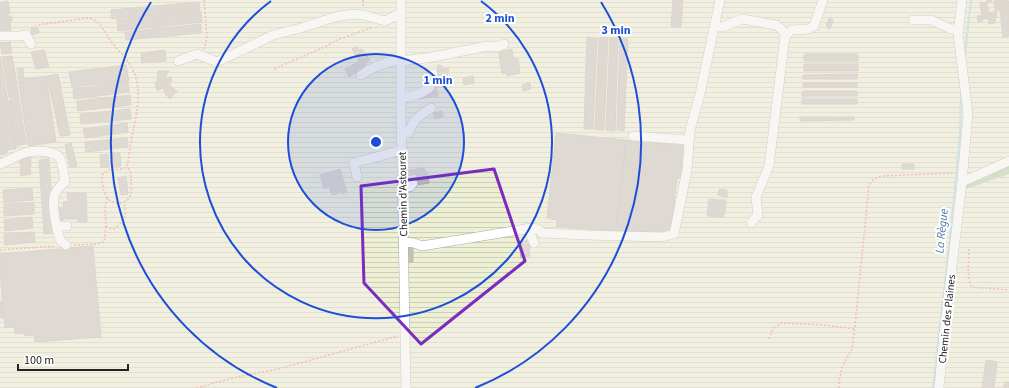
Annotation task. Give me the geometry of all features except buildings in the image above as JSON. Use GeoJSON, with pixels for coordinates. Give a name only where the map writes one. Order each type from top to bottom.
{"type":"FeatureCollection","features":[{"type":"Feature","properties":{"kind":"street","name":"Chemin d'Astouret"},"geometry":{"type":"LineString","coordinates":[[401,0],[401,98],[406,388]]}},
{"type":"Feature","properties":{"kind":"street"},"geometry":{"type":"LineString","coordinates":[[404,242],[422,246],[531,228],[538,229],[542,233],[587,235],[662,237],[674,234],[687,170],[690,130],[700,94],[720,0]]}},
{"type":"Feature","properties":{"kind":"street"},"geometry":{"type":"LineString","coordinates":[[751,223],[758,215],[756,197],[769,166],[785,36],[792,30],[808,29],[814,26],[823,0]]}},
{"type":"Feature","properties":{"kind":"street","name":"Chemin des Plaines"},"geometry":{"type":"LineString","coordinates":[[939,388],[962,182],[968,113],[958,34],[962,0]]}},
{"type":"Feature","properties":{"kind":"street"},"geometry":{"type":"LineString","coordinates":[[178,61],[197,54],[217,62],[273,35],[344,15],[364,15],[385,21],[401,14]]}},
{"type":"Feature","properties":{"kind":"street"},"geometry":{"type":"LineString","coordinates":[[715,27],[723,27],[742,20],[776,25],[786,35]]}},
{"type":"Feature","properties":{"kind":"street"},"geometry":{"type":"LineString","coordinates":[[913,20],[931,20],[951,29],[959,27]]}},
{"type":"Feature","properties":{"kind":"street"},"geometry":{"type":"LineString","coordinates":[[0,36],[25,33],[31,44]]}},
{"type":"Feature","properties":{"kind":"street"},"geometry":{"type":"LineString","coordinates":[[361,75],[368,70],[391,61],[432,57],[487,46],[497,47],[504,44]]}},
{"type":"Feature","properties":{"kind":"street"},"geometry":{"type":"LineString","coordinates":[[401,98],[425,91],[430,87],[433,74]]}},
{"type":"Feature","properties":{"kind":"street"},"geometry":{"type":"LineString","coordinates":[[402,133],[408,133],[411,125],[420,115],[431,108]]}},
{"type":"Feature","properties":{"kind":"street"},"geometry":{"type":"LineString","coordinates":[[633,136],[689,140]]}},
{"type":"Feature","properties":{"kind":"street"},"geometry":{"type":"LineString","coordinates":[[357,177],[354,163],[402,150]]}},
{"type":"Feature","properties":{"kind":"street"},"geometry":{"type":"LineString","coordinates":[[0,164],[22,153],[33,151],[52,153],[59,157],[65,182],[57,190],[54,198],[55,218],[61,242],[66,245]]}},
{"type":"Feature","properties":{"kind":"street"},"geometry":{"type":"LineString","coordinates":[[962,182],[1009,161]]}},
{"type":"Feature","properties":{"kind":"street"},"geometry":{"type":"LineString","coordinates":[[403,186],[410,187],[414,183]]}},
{"type":"Feature","properties":{"kind":"street"},"geometry":{"type":"LineString","coordinates":[[57,226],[67,226]]}},
{"type":"Feature","properties":{"kind":"street"},"geometry":{"type":"LineString","coordinates":[[526,230],[530,233],[534,243]]}},
{"type":"Feature","properties":{"kind":"path"},"geometry":{"type":"LineString","coordinates":[[201,56],[207,37],[204,0]]}},
{"type":"Feature","properties":{"kind":"path"},"geometry":{"type":"LineString","coordinates":[[25,33],[38,25],[88,18],[93,19],[98,21],[111,42],[127,61],[133,71],[137,82],[138,102],[127,167],[131,175],[131,195],[124,203],[118,204],[107,198]]}},
{"type":"Feature","properties":{"kind":"path"},"geometry":{"type":"LineString","coordinates":[[274,69],[327,46],[335,41],[385,21]]}},
{"type":"Feature","properties":{"kind":"path"},"geometry":{"type":"LineString","coordinates":[[0,250],[96,244],[104,242],[106,226],[105,207],[107,198],[102,182],[102,175],[108,170],[127,167]]}},
{"type":"Feature","properties":{"kind":"path"},"geometry":{"type":"LineString","coordinates":[[839,388],[842,367],[852,349],[869,185],[874,179],[881,176],[954,173]]}},
{"type":"Feature","properties":{"kind":"path"},"geometry":{"type":"LineString","coordinates":[[106,226],[114,229],[124,220],[124,203]]}},
{"type":"Feature","properties":{"kind":"path"},"geometry":{"type":"LineString","coordinates":[[969,249],[969,284],[972,287],[1009,290]]}},
{"type":"Feature","properties":{"kind":"path"},"geometry":{"type":"LineString","coordinates":[[769,338],[773,329],[781,323],[855,328]]}},
{"type":"Feature","properties":{"kind":"path"},"geometry":{"type":"LineString","coordinates":[[196,388],[237,377],[278,369],[405,334]]}},
{"type":"Feature","properties":{"kind":"highlighted area"},"geometry":{"type":"Polygon","coordinates":[[[494,169],[525,261],[421,344],[364,283],[361,186],[494,169]]]}},
{"type":"Feature","properties":{"kind":"green space"},"geometry":{"type":"Polygon","coordinates":[[[0,0],[399,0],[403,388],[0,388],[0,0]]]}},
{"type":"Feature","properties":{"kind":"green space"},"geometry":{"type":"Polygon","coordinates":[[[403,0],[960,0],[966,112],[937,388],[409,388],[403,0]]]}},
{"type":"Feature","properties":{"kind":"green space"},"geometry":{"type":"Polygon","coordinates":[[[964,0],[1009,0],[1009,158],[965,177],[973,113],[967,79],[962,31],[964,0]]]}},
{"type":"Feature","properties":{"kind":"green space"},"geometry":{"type":"Polygon","coordinates":[[[1009,158],[1009,174],[966,189],[965,177],[1009,158]]]}},
{"type":"Feature","properties":{"kind":"green space"},"geometry":{"type":"Polygon","coordinates":[[[1009,174],[1009,388],[944,388],[966,189],[1009,174]]]}},
{"type":"Feature","properties":{"kind":"waterway","name":"La Règue"},"geometry":{"type":"LineString","coordinates":[[965,54],[971,0]]}},
{"type":"Feature","properties":{"kind":"waterway","name":"La Règue"},"geometry":{"type":"LineString","coordinates":[[933,388],[960,135],[961,92]]}}]}
